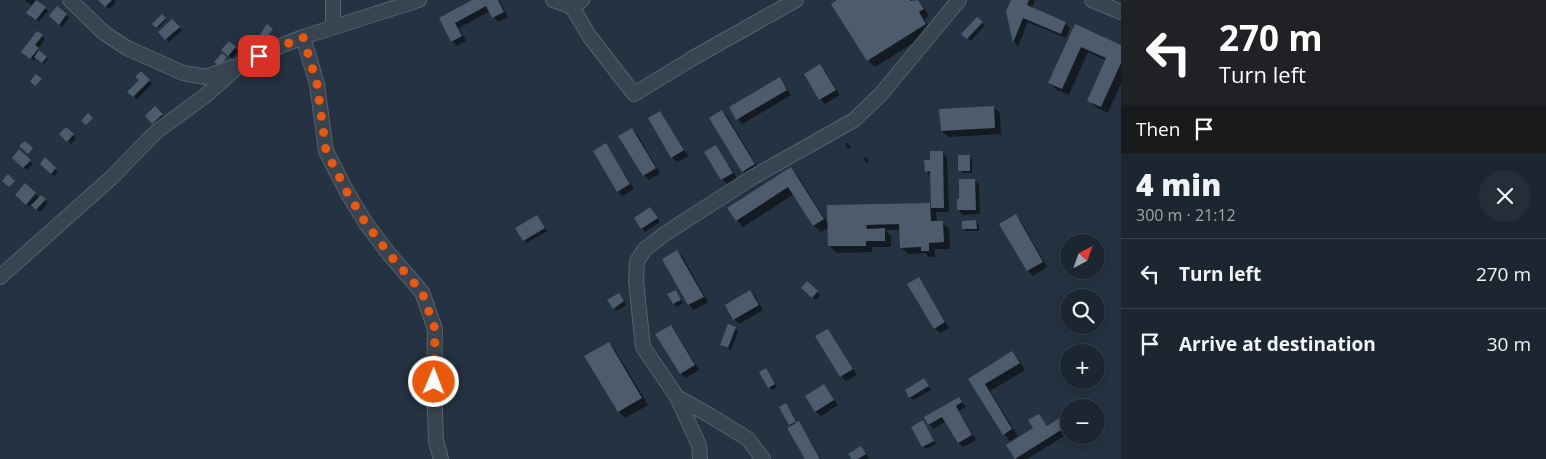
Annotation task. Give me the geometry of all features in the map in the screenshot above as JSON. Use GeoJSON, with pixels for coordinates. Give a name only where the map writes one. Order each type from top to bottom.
{"type":"FeatureCollection","features":[{"type":"Feature","properties":{"kind":"street"},"geometry":{"type":"LineString","coordinates":[[70,0],[104,33],[127,48],[183,74],[206,77],[303,37],[419,0]]}},
{"type":"Feature","properties":{"kind":"street"},"geometry":{"type":"LineString","coordinates":[[333,0],[333,27]]}},
{"type":"Feature","properties":{"kind":"street"},"geometry":{"type":"LineString","coordinates":[[553,0],[577,4],[590,37],[634,94],[693,58],[796,0]]}},
{"type":"Feature","properties":{"kind":"street"},"geometry":{"type":"LineString","coordinates":[[700,459],[699,445],[677,397],[643,347],[636,281],[637,261],[645,249],[666,233],[753,177],[854,120],[881,94],[959,0]]}},
{"type":"Feature","properties":{"kind":"street"},"geometry":{"type":"LineString","coordinates":[[1092,0],[1121,12]]}},
{"type":"Feature","properties":{"kind":"street"},"geometry":{"type":"LineString","coordinates":[[303,37],[317,84],[326,151],[365,222],[389,254],[422,292],[435,329],[436,441],[441,459]]}},
{"type":"Feature","properties":{"kind":"street"},"geometry":{"type":"LineString","coordinates":[[0,277],[111,178],[157,132],[205,96],[242,63]]}},
{"type":"Feature","properties":{"kind":"street"},"geometry":{"type":"LineString","coordinates":[[677,397],[748,439],[763,459]]}},
{"type":"Feature","properties":{"kind":"building"},"geometry":{"type":"Polygon","coordinates":[[[36,0],[46,7],[36,20],[26,13],[36,0]]]}},
{"type":"Feature","properties":{"kind":"building"},"geometry":{"type":"Polygon","coordinates":[[[98,0],[112,0],[105,7],[98,0]]]}},
{"type":"Feature","properties":{"kind":"building"},"geometry":{"type":"Polygon","coordinates":[[[472,0],[498,0],[504,12],[492,18],[486,6],[455,23],[462,36],[451,42],[439,18],[472,0]]]}},
{"type":"Feature","properties":{"kind":"building"},"geometry":{"type":"Polygon","coordinates":[[[837,0],[918,0],[924,9],[919,12],[926,24],[867,61],[831,4],[837,0]]]}},
{"type":"Feature","properties":{"kind":"building"},"geometry":{"type":"Polygon","coordinates":[[[1011,0],[1029,0],[1027,5],[1066,22],[1061,34],[1023,18],[1013,43],[1006,11],[1011,0]]]}},
{"type":"Feature","properties":{"kind":"building"},"geometry":{"type":"Polygon","coordinates":[[[57,6],[67,14],[59,25],[49,16],[57,6]]]}},
{"type":"Feature","properties":{"kind":"building"},"geometry":{"type":"Polygon","coordinates":[[[162,14],[166,18],[156,28],[152,24],[162,14]]]}},
{"type":"Feature","properties":{"kind":"building"},"geometry":{"type":"Polygon","coordinates":[[[977,17],[983,22],[967,39],[961,34],[977,17]]]}},
{"type":"Feature","properties":{"kind":"building"},"geometry":{"type":"Polygon","coordinates":[[[172,19],[180,27],[165,40],[158,32],[172,19]]]}},
{"type":"Feature","properties":{"kind":"building"},"geometry":{"type":"Polygon","coordinates":[[[267,24],[273,29],[266,38],[260,34],[267,24]]]}},
{"type":"Feature","properties":{"kind":"building"},"geometry":{"type":"Polygon","coordinates":[[[1075,24],[1121,45],[1121,63],[1101,107],[1087,101],[1106,58],[1081,47],[1062,89],[1048,83],[1075,24]]]}},
{"type":"Feature","properties":{"kind":"building"},"geometry":{"type":"Polygon","coordinates":[[[37,31],[43,35],[35,45],[39,48],[30,59],[21,52],[37,31]]]}},
{"type":"Feature","properties":{"kind":"building"},"geometry":{"type":"Polygon","coordinates":[[[229,41],[236,47],[228,56],[221,50],[229,41]]]}},
{"type":"Feature","properties":{"kind":"building"},"geometry":{"type":"Polygon","coordinates":[[[39,50],[47,57],[42,63],[34,57],[39,50]]]}},
{"type":"Feature","properties":{"kind":"building"},"geometry":{"type":"Polygon","coordinates":[[[222,53],[227,57],[220,66],[214,62],[222,53]]]}},
{"type":"Feature","properties":{"kind":"building"},"geometry":{"type":"Polygon","coordinates":[[[820,64],[836,90],[819,100],[804,74],[820,64]]]}},
{"type":"Feature","properties":{"kind":"building"},"geometry":{"type":"Polygon","coordinates":[[[141,71],[150,80],[133,97],[127,92],[139,80],[135,77],[141,71]]]}},
{"type":"Feature","properties":{"kind":"building"},"geometry":{"type":"Polygon","coordinates":[[[36,74],[42,79],[35,86],[30,81],[36,74]]]}},
{"type":"Feature","properties":{"kind":"building"},"geometry":{"type":"Polygon","coordinates":[[[780,77],[787,90],[736,120],[729,107],[780,77]]]}},
{"type":"Feature","properties":{"kind":"building"},"geometry":{"type":"Polygon","coordinates":[[[155,106],[163,114],[152,124],[145,116],[155,106]]]}},
{"type":"Feature","properties":{"kind":"building"},"geometry":{"type":"Polygon","coordinates":[[[994,106],[995,128],[941,131],[939,109],[994,106]]]}},
{"type":"Feature","properties":{"kind":"building"},"geometry":{"type":"Polygon","coordinates":[[[722,110],[755,164],[742,172],[709,118],[722,110]]]}},
{"type":"Feature","properties":{"kind":"building"},"geometry":{"type":"Polygon","coordinates":[[[660,111],[684,150],[671,158],[648,118],[660,111]]]}},
{"type":"Feature","properties":{"kind":"building"},"geometry":{"type":"Polygon","coordinates":[[[88,113],[93,118],[86,125],[81,121],[88,113]]]}},
{"type":"Feature","properties":{"kind":"building"},"geometry":{"type":"Polygon","coordinates":[[[66,127],[74,134],[67,142],[59,134],[66,127]]]}},
{"type":"Feature","properties":{"kind":"building"},"geometry":{"type":"Polygon","coordinates":[[[632,128],[656,168],[643,176],[618,136],[632,128]]]}},
{"type":"Feature","properties":{"kind":"building"},"geometry":{"type":"Polygon","coordinates":[[[25,141],[33,148],[28,154],[19,146],[25,141]]]}},
{"type":"Feature","properties":{"kind":"building"},"geometry":{"type":"Polygon","coordinates":[[[606,143],[630,184],[617,192],[593,151],[606,143]]]}},
{"type":"Feature","properties":{"kind":"building"},"geometry":{"type":"Polygon","coordinates":[[[716,145],[733,173],[721,180],[704,152],[716,145]]]}},
{"type":"Feature","properties":{"kind":"building"},"geometry":{"type":"Polygon","coordinates":[[[19,149],[31,160],[23,168],[12,158],[19,149]]]}},
{"type":"Feature","properties":{"kind":"building"},"geometry":{"type":"Polygon","coordinates":[[[930,151],[943,151],[944,208],[931,208],[930,171],[925,172],[924,160],[930,160],[930,151]]]}},
{"type":"Feature","properties":{"kind":"building"},"geometry":{"type":"Polygon","coordinates":[[[958,155],[970,155],[970,171],[958,171],[958,155]]]}},
{"type":"Feature","properties":{"kind":"building"},"geometry":{"type":"Polygon","coordinates":[[[45,157],[56,168],[51,174],[40,164],[45,157]]]}},
{"type":"Feature","properties":{"kind":"building"},"geometry":{"type":"Polygon","coordinates":[[[791,167],[824,219],[813,226],[788,187],[736,221],[727,208],[791,167]]]}},
{"type":"Feature","properties":{"kind":"building"},"geometry":{"type":"Polygon","coordinates":[[[8,174],[15,181],[9,187],[2,181],[8,174]]]}},
{"type":"Feature","properties":{"kind":"building"},"geometry":{"type":"Polygon","coordinates":[[[959,179],[975,179],[976,210],[957,210],[959,179]]]}},
{"type":"Feature","properties":{"kind":"building"},"geometry":{"type":"Polygon","coordinates":[[[25,183],[36,193],[26,205],[15,195],[25,183]]]}},
{"type":"Feature","properties":{"kind":"building"},"geometry":{"type":"Polygon","coordinates":[[[41,195],[46,199],[36,210],[31,205],[41,195]]]}},
{"type":"Feature","properties":{"kind":"building"},"geometry":{"type":"Polygon","coordinates":[[[930,203],[931,221],[943,221],[944,242],[929,243],[929,251],[921,251],[921,247],[900,248],[899,224],[866,225],[867,229],[885,228],[885,241],[866,241],[866,246],[828,246],[827,205],[930,203]]]}},
{"type":"Feature","properties":{"kind":"building"},"geometry":{"type":"Polygon","coordinates":[[[650,207],[658,218],[641,229],[634,218],[650,207]]]}},
{"type":"Feature","properties":{"kind":"building"},"geometry":{"type":"Polygon","coordinates":[[[1016,214],[1043,262],[1027,271],[999,224],[1016,214]]]}},
{"type":"Feature","properties":{"kind":"building"},"geometry":{"type":"Polygon","coordinates":[[[537,215],[545,228],[523,241],[515,228],[537,215]]]}},
{"type":"Feature","properties":{"kind":"building"},"geometry":{"type":"Polygon","coordinates":[[[976,220],[977,229],[962,229],[962,221],[976,220]]]}},
{"type":"Feature","properties":{"kind":"building"},"geometry":{"type":"Polygon","coordinates":[[[677,250],[704,297],[688,305],[662,259],[677,250]]]}},
{"type":"Feature","properties":{"kind":"building"},"geometry":{"type":"Polygon","coordinates":[[[919,277],[945,322],[934,329],[907,284],[919,277]]]}},
{"type":"Feature","properties":{"kind":"building"},"geometry":{"type":"Polygon","coordinates":[[[807,281],[818,291],[812,298],[801,288],[807,281]]]}},
{"type":"Feature","properties":{"kind":"building"},"geometry":{"type":"Polygon","coordinates":[[[676,290],[681,300],[673,304],[667,294],[676,290]]]}},
{"type":"Feature","properties":{"kind":"building"},"geometry":{"type":"Polygon","coordinates":[[[750,290],[759,305],[733,320],[725,305],[750,290]]]}},
{"type":"Feature","properties":{"kind":"building"},"geometry":{"type":"Polygon","coordinates":[[[619,293],[624,301],[613,309],[607,300],[619,293]]]}},
{"type":"Feature","properties":{"kind":"building"},"geometry":{"type":"Polygon","coordinates":[[[728,324],[736,327],[728,348],[720,345],[728,324]]]}},
{"type":"Feature","properties":{"kind":"building"},"geometry":{"type":"Polygon","coordinates":[[[671,325],[695,365],[680,374],[655,334],[671,325]]]}},
{"type":"Feature","properties":{"kind":"building"},"geometry":{"type":"Polygon","coordinates":[[[828,329],[853,369],[840,377],[815,336],[828,329]]]}},
{"type":"Feature","properties":{"kind":"building"},"geometry":{"type":"Polygon","coordinates":[[[609,342],[642,398],[618,412],[584,356],[609,342]]]}},
{"type":"Feature","properties":{"kind":"building"},"geometry":{"type":"Polygon","coordinates":[[[1012,351],[1020,363],[985,384],[1012,429],[1003,435],[968,379],[1012,351]]]}},
{"type":"Feature","properties":{"kind":"building"},"geometry":{"type":"Polygon","coordinates":[[[766,368],[775,384],[768,388],[759,372],[766,368]]]}},
{"type":"Feature","properties":{"kind":"building"},"geometry":{"type":"Polygon","coordinates":[[[924,378],[929,386],[909,398],[905,390],[924,378]]]}},
{"type":"Feature","properties":{"kind":"building"},"geometry":{"type":"Polygon","coordinates":[[[824,384],[834,400],[815,412],[805,396],[824,384]]]}},
{"type":"Feature","properties":{"kind":"building"},"geometry":{"type":"Polygon","coordinates":[[[959,397],[962,402],[956,406],[972,435],[958,443],[942,417],[928,425],[924,417],[959,397]]]}},
{"type":"Feature","properties":{"kind":"building"},"geometry":{"type":"Polygon","coordinates":[[[786,403],[796,422],[789,425],[779,407],[786,403]]]}},
{"type":"Feature","properties":{"kind":"building"},"geometry":{"type":"Polygon","coordinates":[[[1039,414],[1047,426],[1060,418],[1060,431],[1015,459],[1006,445],[1033,428],[1028,420],[1039,414]]]}},
{"type":"Feature","properties":{"kind":"building"},"geometry":{"type":"Polygon","coordinates":[[[923,420],[934,441],[922,447],[911,427],[923,420]]]}},
{"type":"Feature","properties":{"kind":"building"},"geometry":{"type":"Polygon","coordinates":[[[799,421],[820,459],[805,459],[787,428],[799,421]]]}},
{"type":"Feature","properties":{"kind":"building"},"geometry":{"type":"Polygon","coordinates":[[[861,446],[866,454],[858,459],[852,459],[848,454],[861,446]]]}},
{"type":"Feature","properties":{"kind":"route"},"geometry":{"type":"LineString","coordinates":[[259,56],[303,37],[317,84],[326,151],[365,222],[389,254],[422,292],[435,329],[434,382]]}}]}
